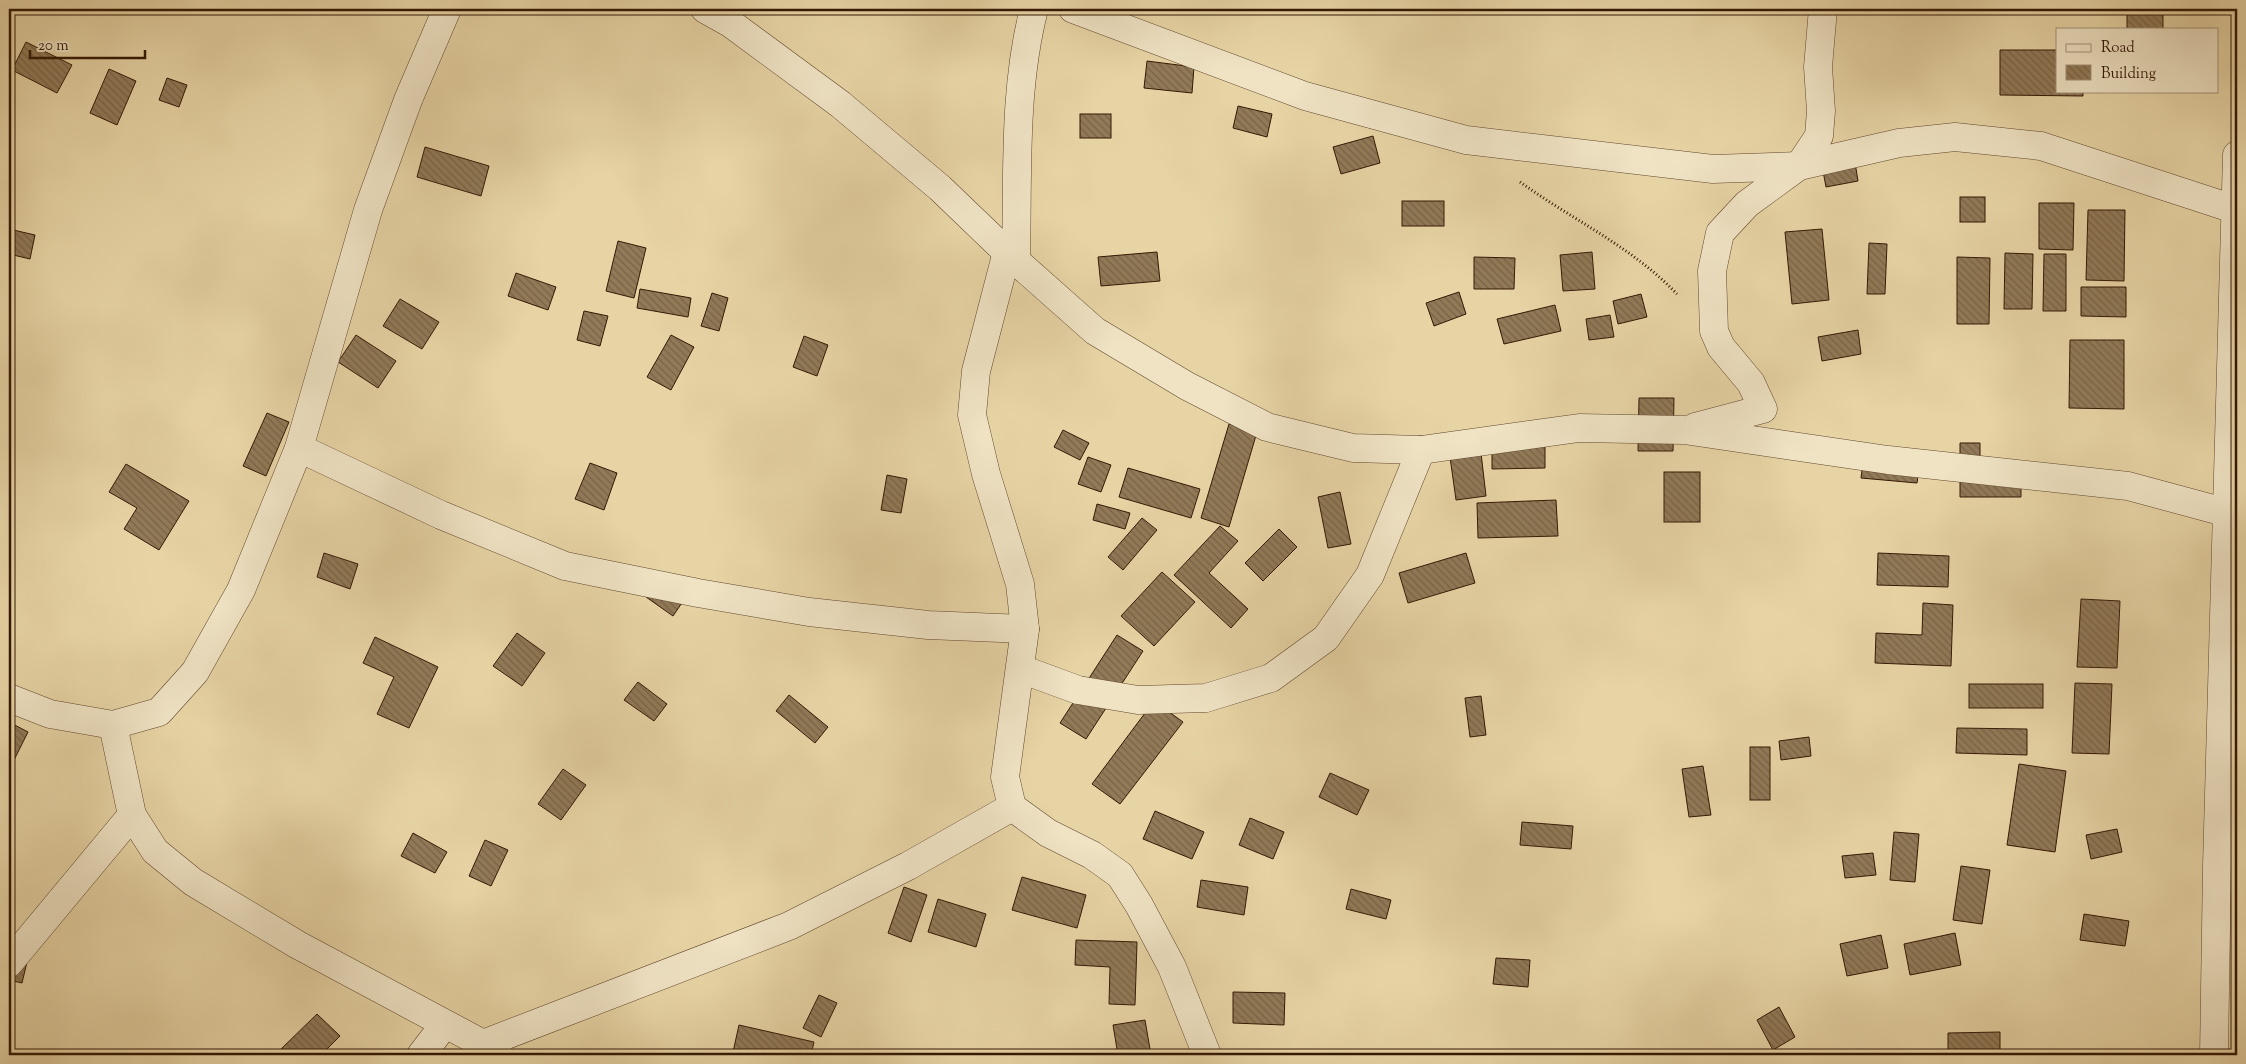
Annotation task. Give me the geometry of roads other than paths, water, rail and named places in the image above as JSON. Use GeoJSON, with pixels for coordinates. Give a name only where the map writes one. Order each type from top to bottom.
{"type":"FeatureCollection","features":[{"type":"Feature","properties":{"kind":"street"},"geometry":{"type":"LineString","coordinates":[[9,698],[50,714],[113,725],[159,712],[195,672],[242,590],[299,448],[368,210],[408,100],[447,9]]}},
{"type":"Feature","properties":{"kind":"street"},"geometry":{"type":"LineString","coordinates":[[705,9],[730,23],[840,104],[940,188],[1011,257],[1095,331],[1187,386],[1267,427],[1353,448],[1422,450],[1579,428],[1684,430],[1888,460],[2128,486],[2228,513]]}},
{"type":"Feature","properties":{"kind":"street"},"geometry":{"type":"LineString","coordinates":[[1034,9],[1026,41],[1011,257],[976,371],[972,415],[986,474],[1020,584],[1024,629],[1021,669],[1008,736],[1005,777],[1012,807],[1048,833],[1092,855],[1120,875],[1140,905],[1172,967],[1208,1055]]}},
{"type":"Feature","properties":{"kind":"street"},"geometry":{"type":"LineString","coordinates":[[1073,9],[1305,96],[1466,140],[1713,169],[1799,166],[1899,143],[1955,137],[2041,146],[2234,209]]}},
{"type":"Feature","properties":{"kind":"street"},"geometry":{"type":"LineString","coordinates":[[1684,430],[1763,409],[1751,382],[1721,347],[1714,332],[1712,271],[1720,233],[1747,204],[1799,166],[1819,136],[1821,111],[1818,67],[1823,9]]}},
{"type":"Feature","properties":{"kind":"street"},"geometry":{"type":"LineString","coordinates":[[2214,1055],[2227,866],[2228,513],[2234,209],[2237,155]]}},
{"type":"Feature","properties":{"kind":"street"},"geometry":{"type":"LineString","coordinates":[[299,448],[441,515],[565,566],[698,593],[809,612],[928,625],[1024,629]]}},
{"type":"Feature","properties":{"kind":"street"},"geometry":{"type":"LineString","coordinates":[[1021,669],[1078,690],[1138,700],[1206,698],[1271,678],[1326,638],[1370,575],[1422,450]]}},
{"type":"Feature","properties":{"kind":"street"},"geometry":{"type":"LineString","coordinates":[[113,725],[132,815],[155,851],[193,882],[298,945],[494,1050],[789,926],[908,866],[1012,807]]}},
{"type":"Feature","properties":{"kind":"street"},"geometry":{"type":"LineString","coordinates":[[9,963],[132,815]]}},
{"type":"Feature","properties":{"kind":"street"},"geometry":{"type":"LineString","coordinates":[[421,1055],[445,1024]]}}]}
